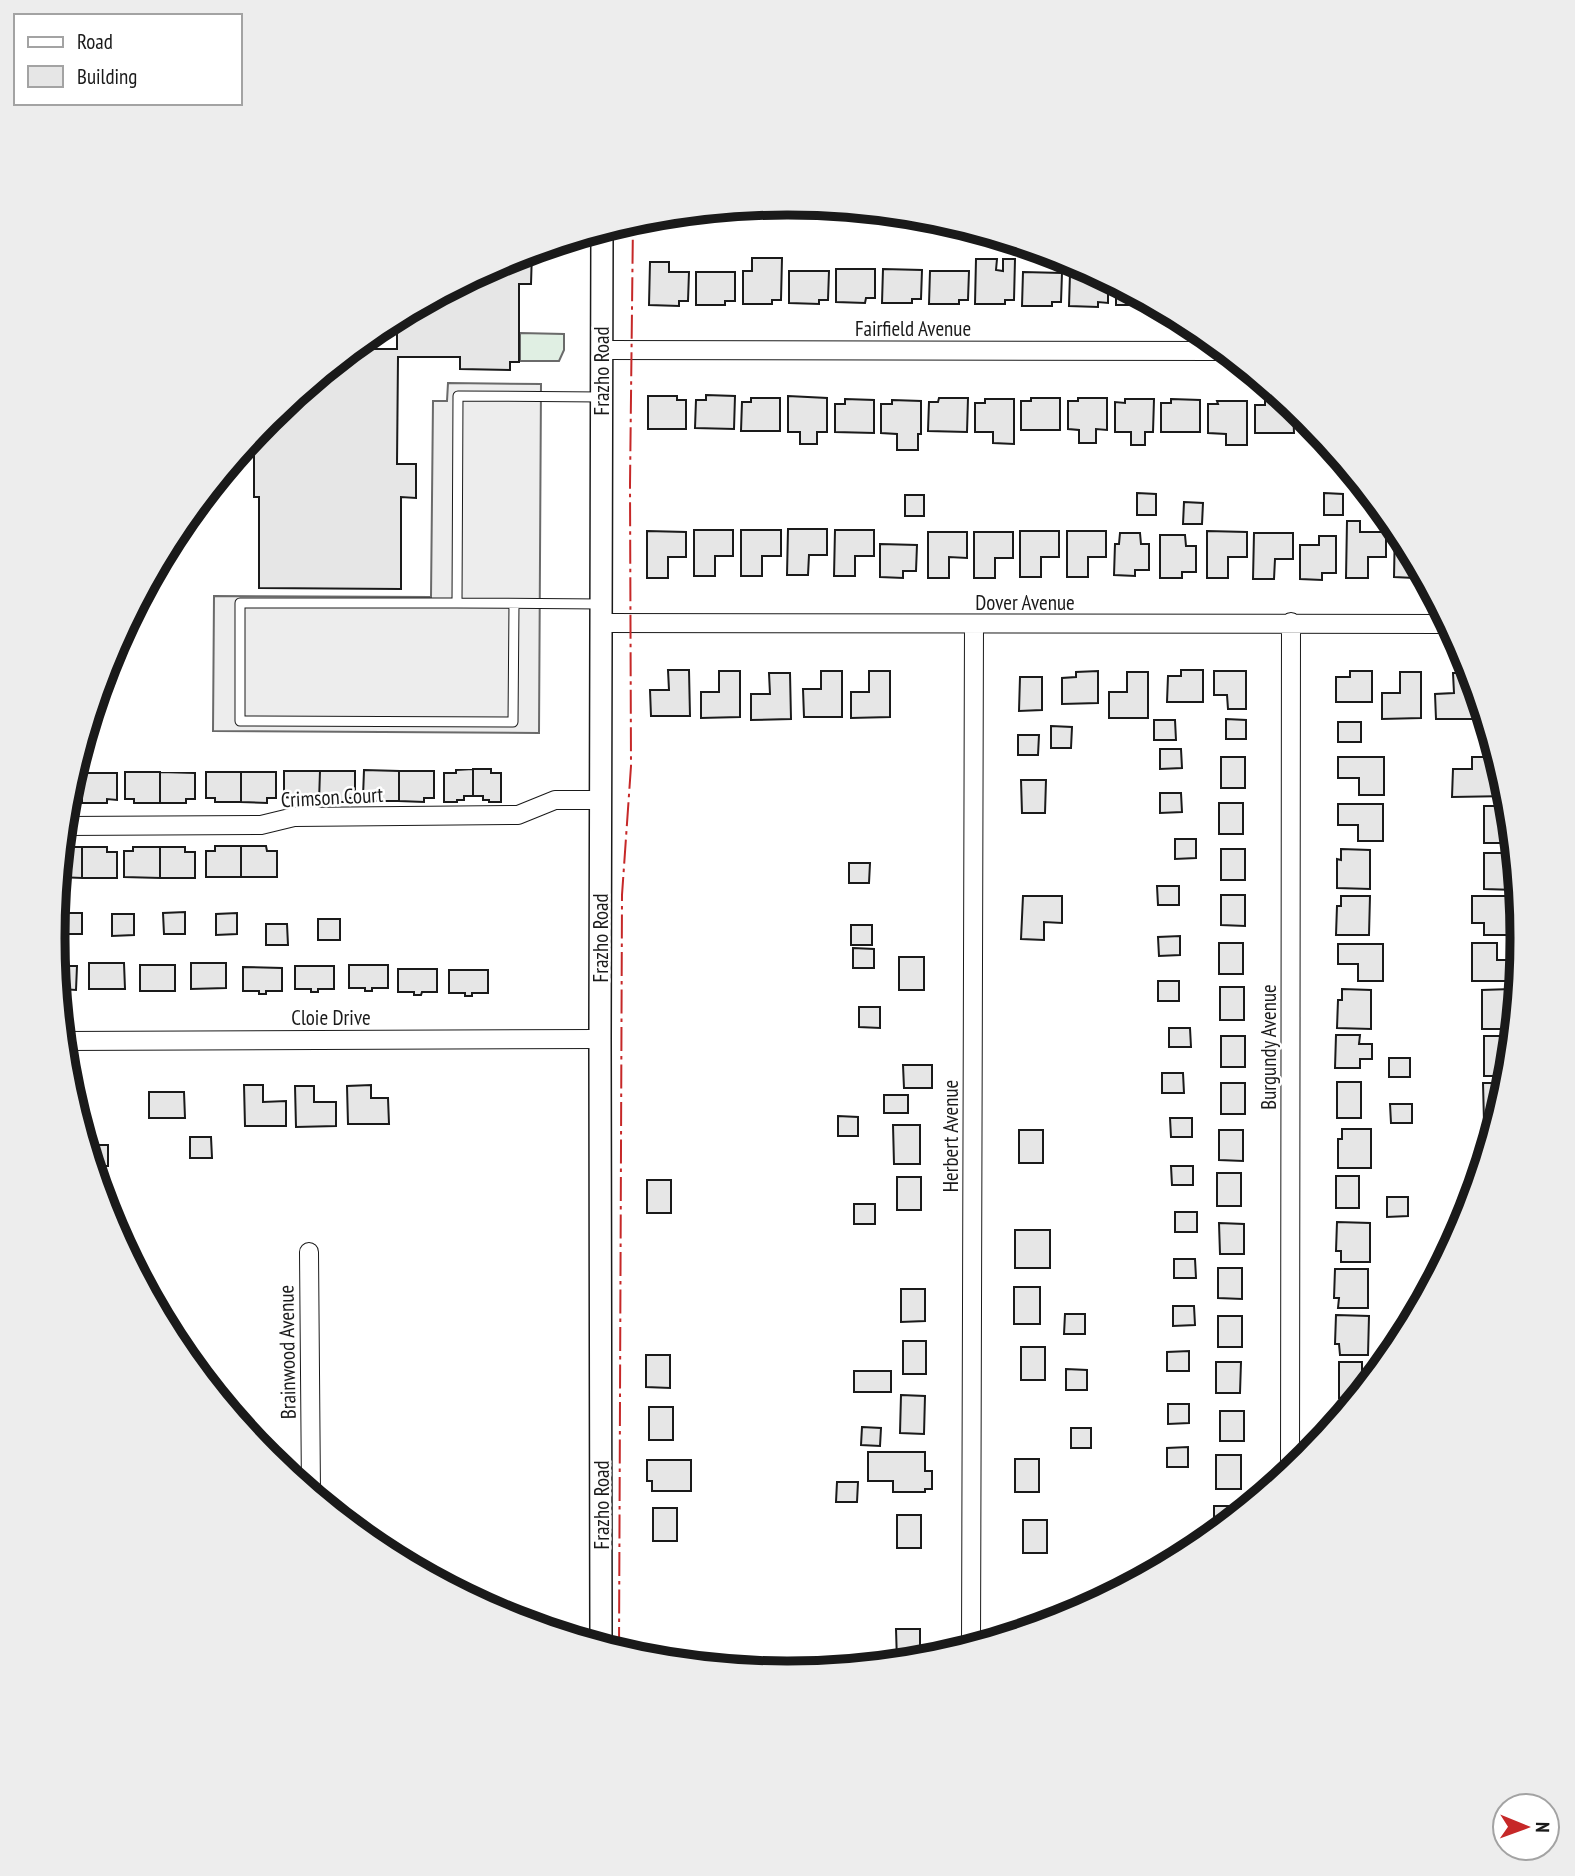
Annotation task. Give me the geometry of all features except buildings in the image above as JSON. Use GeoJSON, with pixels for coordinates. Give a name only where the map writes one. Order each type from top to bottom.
{"type":"FeatureCollection","features":[{"type":"Feature","properties":{"kind":"street","name":"Frazho Road"},"geometry":{"type":"LineString","coordinates":[[601,1636],[602,240]]}},
{"type":"Feature","properties":{"kind":"street","name":"Fairfield Avenue"},"geometry":{"type":"LineString","coordinates":[[601,350],[1208,351]]}},
{"type":"Feature","properties":{"kind":"street","name":"Dover Avenue"},"geometry":{"type":"LineString","coordinates":[[601,613],[974,625],[1291,622],[1439,624]]}},
{"type":"Feature","properties":{"kind":"street","name":"Burgundy Avenue"},"geometry":{"type":"LineString","coordinates":[[1290,1457],[1291,622]]}},
{"type":"Feature","properties":{"kind":"street","name":"Herbert Avenue"},"geometry":{"type":"LineString","coordinates":[[971,1637],[974,625]]}},
{"type":"Feature","properties":{"kind":"street","name":"Crimson Court"},"geometry":{"type":"LineString","coordinates":[[74,826],[261,825],[293,817],[518,816],[555,800],[600,800]]}},
{"type":"Feature","properties":{"kind":"street","name":"Cloie Drive"},"geometry":{"type":"LineString","coordinates":[[73,1041],[600,1039]]}},
{"type":"Feature","properties":{"kind":"street","name":"Brainwood Avenue"},"geometry":{"type":"LineString","coordinates":[[309,1252],[311,1481]]}},
{"type":"Feature","properties":{"kind":"lane"},"geometry":{"type":"LineString","coordinates":[[457,603],[458,396],[601,397]]}},
{"type":"Feature","properties":{"kind":"lane"},"geometry":{"type":"LineString","coordinates":[[514,604],[513,722],[240,721],[240,603],[514,604],[601,613]]}},
{"type":"Feature","properties":{"kind":"green space"},"geometry":{"type":"Polygon","coordinates":[[[520,333],[564,334],[564,350],[559,361],[520,361],[520,333]]]}},
{"type":"Feature","properties":{"kind":"shaded area"},"geometry":{"type":"Polygon","coordinates":[[[448,383],[541,384],[539,733],[213,731],[214,596],[431,597],[433,401],[447,401],[448,383]]]}},
{"type":"Feature","properties":{"kind":"power"},"geometry":{"type":"LineString","coordinates":[[619,1641],[622,895],[631,766],[633,232]]}}]}
